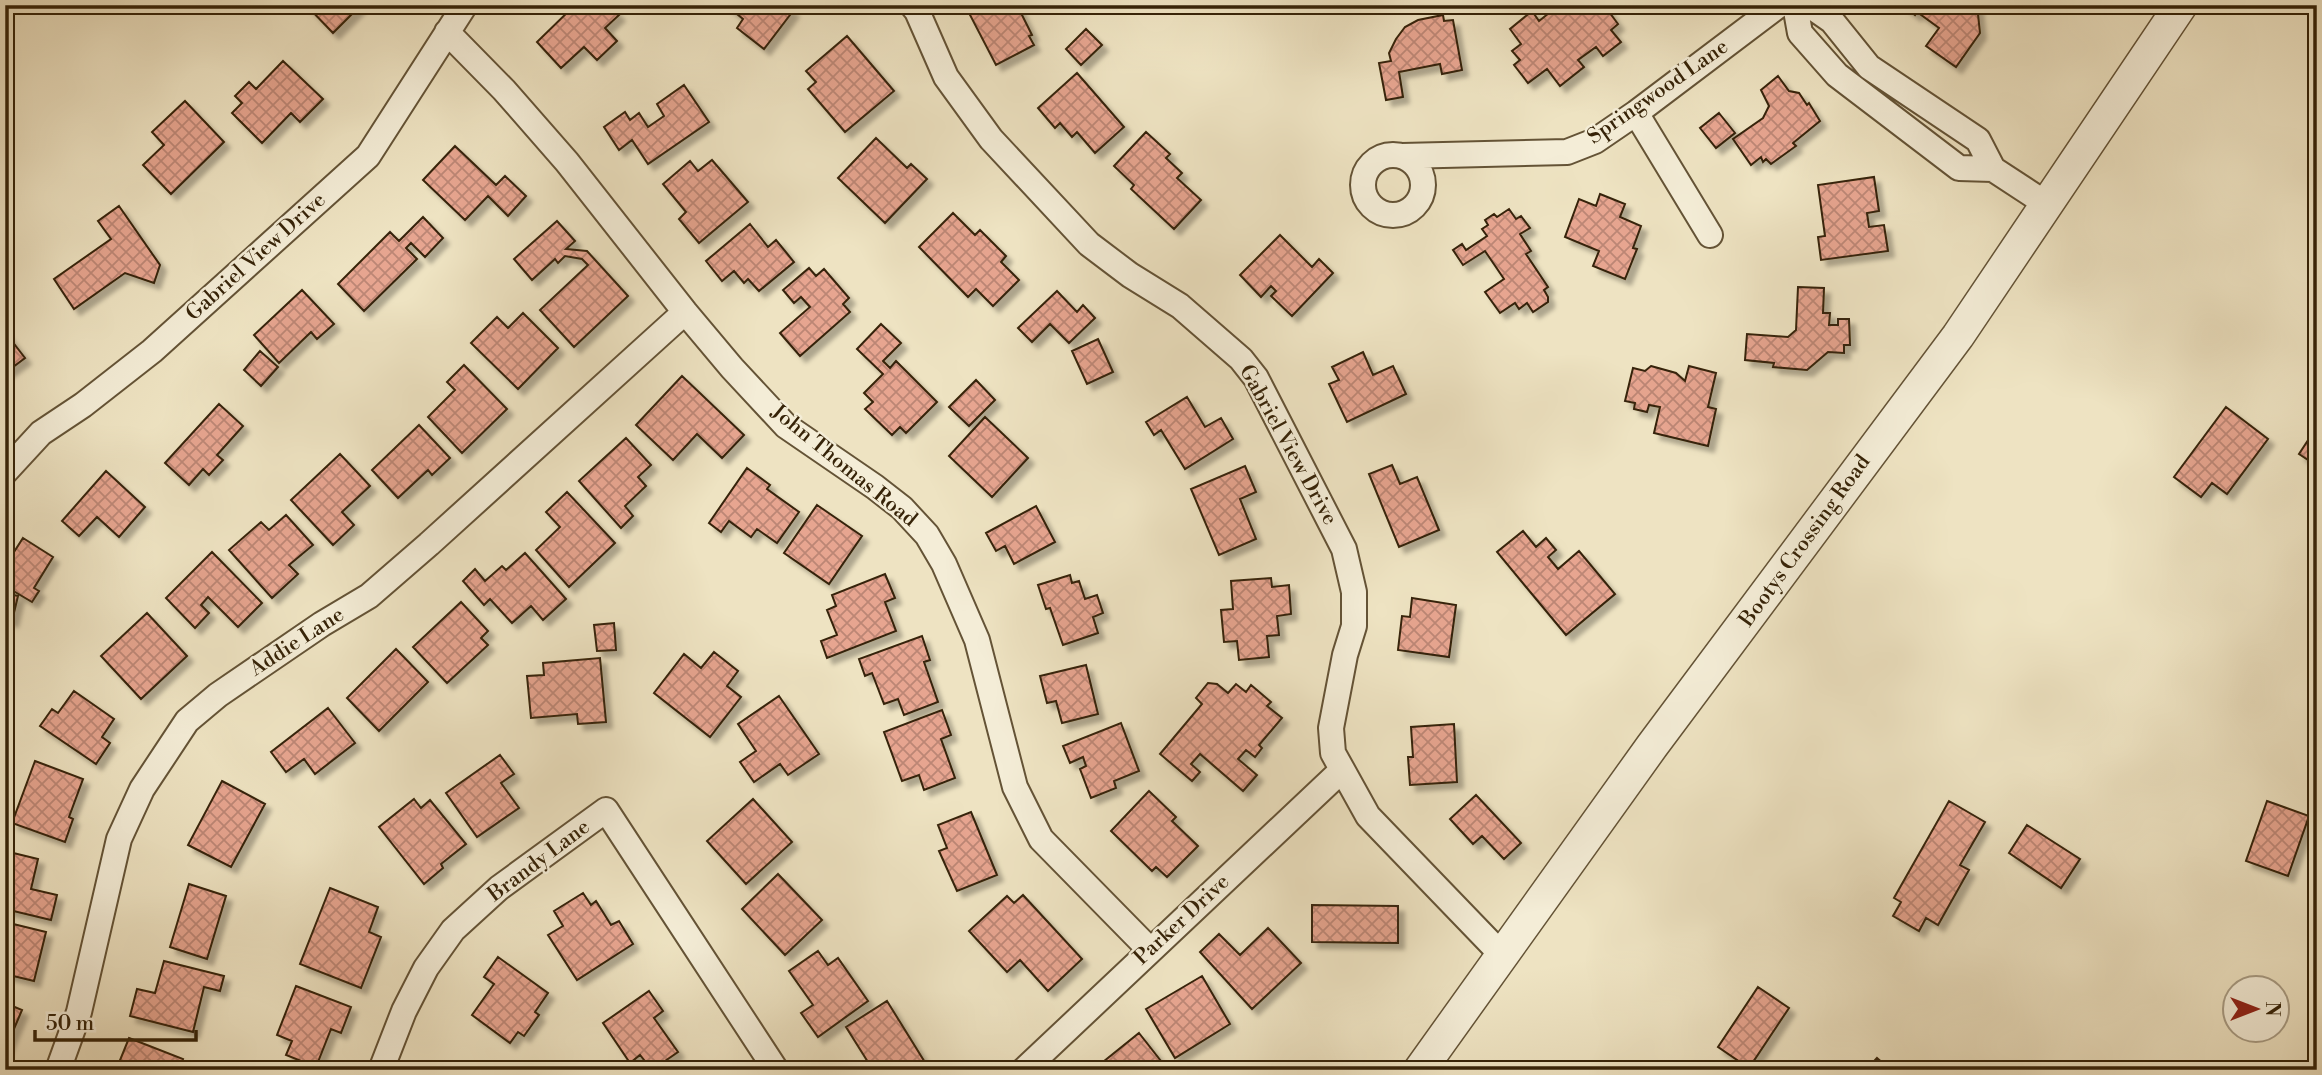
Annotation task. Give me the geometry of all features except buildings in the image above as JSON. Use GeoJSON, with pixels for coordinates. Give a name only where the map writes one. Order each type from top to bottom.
{"type":"FeatureCollection","features":[{"type":"Feature","properties":{"kind":"street","name":"Gabriel View Drive"},"geometry":{"type":"LineString","coordinates":[[5,472],[41,433],[83,405],[152,351],[368,156],[466,5]]}},
{"type":"Feature","properties":{"kind":"street","name":"Gabriel View Drive"},"geometry":{"type":"LineString","coordinates":[[912,5],[946,77],[991,139],[1089,244],[1130,275],[1180,306],[1241,359],[1256,378],[1344,549],[1354,592],[1354,626],[1345,655],[1331,728],[1333,753],[1368,816],[1501,954]]}},
{"type":"Feature","properties":{"kind":"street","name":"Springwood Lane"},"geometry":{"type":"LineString","coordinates":[[1402,156],[1567,152],[1595,141],[1779,5]]}},
{"type":"Feature","properties":{"kind":"street"},"geometry":{"type":"LineString","coordinates":[[1795,5],[1800,33],[1837,75],[1959,168],[1993,169]]}},
{"type":"Feature","properties":{"kind":"street"},"geometry":{"type":"LineString","coordinates":[[1809,5],[1832,21],[1869,67],[1978,139],[1993,169],[2048,205]]}},
{"type":"Feature","properties":{"kind":"street","name":"Bootys Crossing Road"},"geometry":{"type":"LineString","coordinates":[[1420,1070],[1652,746],[1958,336],[2181,5]]}},
{"type":"Feature","properties":{"kind":"street","name":"John Thomas Road"},"geometry":{"type":"LineString","coordinates":[[447,32],[504,90],[567,162],[685,312],[786,426],[875,487],[902,508],[927,535],[944,564],[978,640],[1015,787],[1041,839],[1150,950]]}},
{"type":"Feature","properties":{"kind":"street"},"geometry":{"type":"LineString","coordinates":[[1636,113],[1710,234]]}},
{"type":"Feature","properties":{"kind":"street","name":"Addie Lane"},"geometry":{"type":"LineString","coordinates":[[58,1070],[79,1012],[119,839],[142,789],[187,721],[218,695],[322,624],[369,596],[685,312]]}},
{"type":"Feature","properties":{"kind":"street","name":"Parker Drive"},"geometry":{"type":"LineString","coordinates":[[1024,1070],[1341,771]]}},
{"type":"Feature","properties":{"kind":"street","name":"Brandy Lane"},"geometry":{"type":"LineString","coordinates":[[381,1070],[426,968],[453,930],[499,888],[606,810],[776,1070]]}}]}
